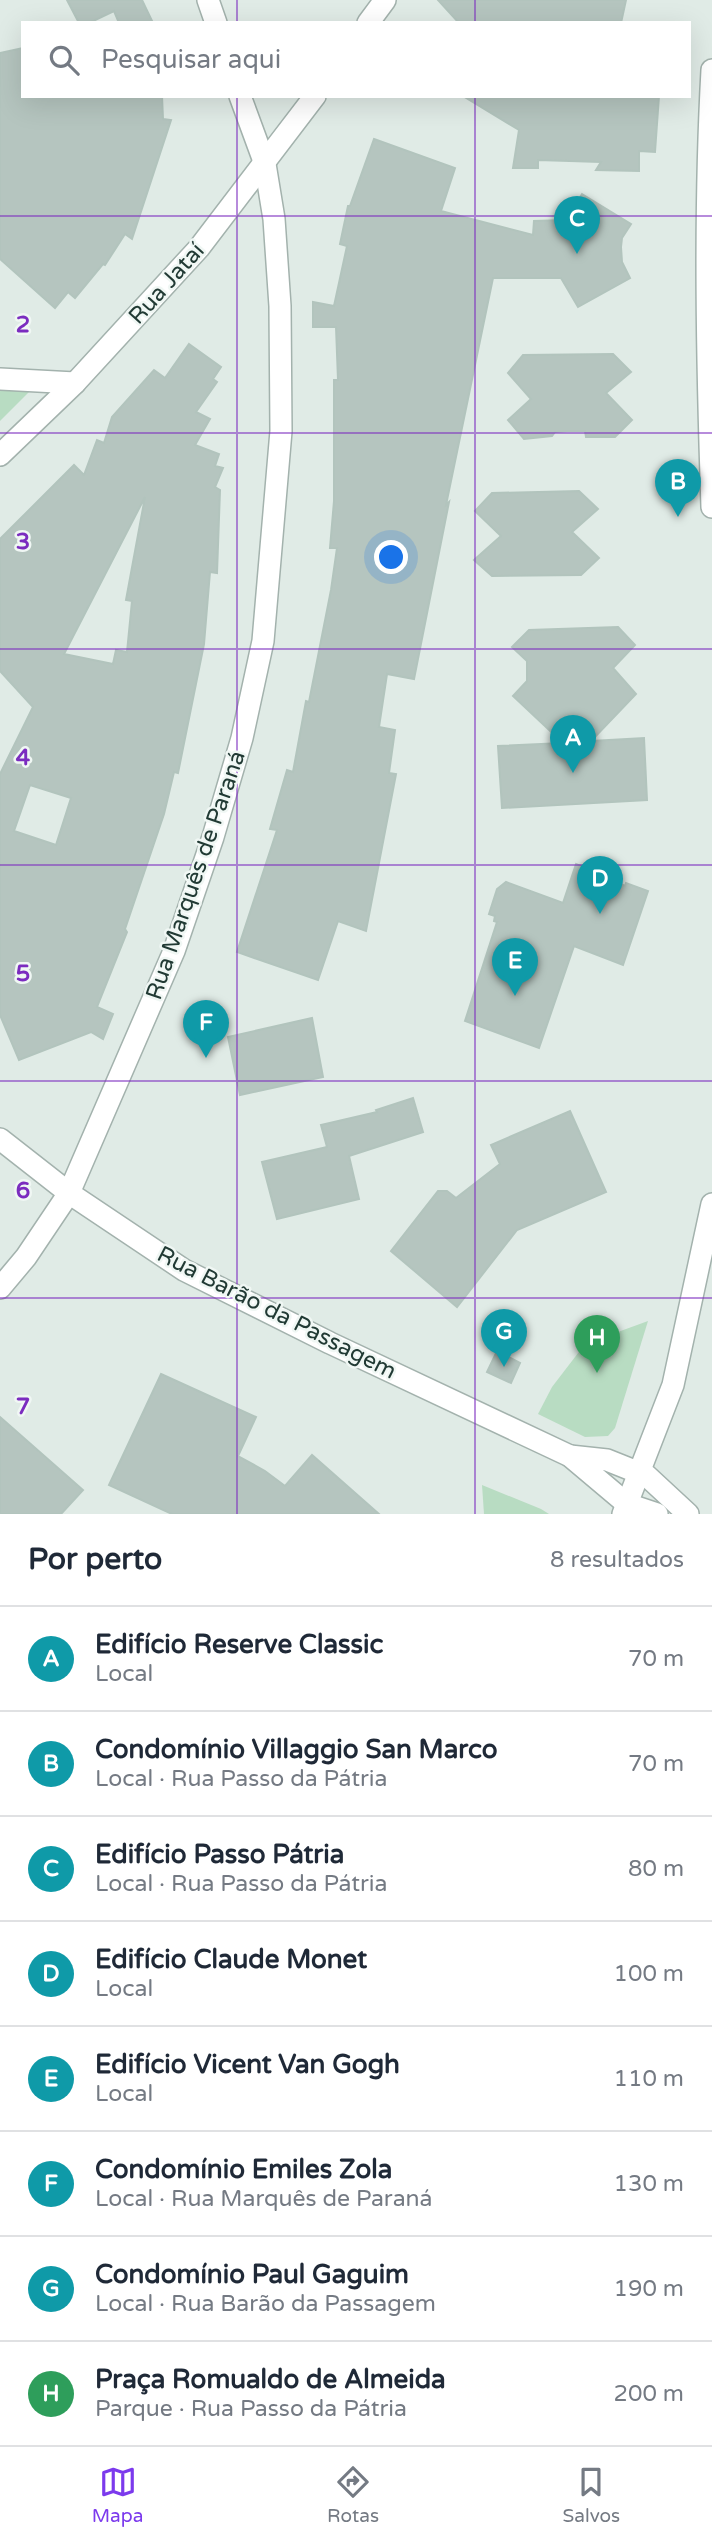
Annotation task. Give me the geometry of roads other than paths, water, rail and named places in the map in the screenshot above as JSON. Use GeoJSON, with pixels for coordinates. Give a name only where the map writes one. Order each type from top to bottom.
{"type":"FeatureCollection","features":[{"type":"Feature","properties":{"kind":"street"},"geometry":{"type":"LineString","coordinates":[[208,0],[215,21]]}},
{"type":"Feature","properties":{"kind":"street"},"geometry":{"type":"LineString","coordinates":[[369,21],[385,0]]}},
{"type":"Feature","properties":{"kind":"street"},"geometry":{"type":"LineString","coordinates":[[712,69],[707,172],[708,399],[712,506]]}},
{"type":"Feature","properties":{"kind":"street","name":"Rua Marquês de Paraná"},"geometry":{"type":"LineString","coordinates":[[0,1288],[26,1256],[69,1192],[174,951],[213,836],[242,738],[263,641],[281,431],[280,306],[274,219],[265,164],[241,98]]}},
{"type":"Feature","properties":{"kind":"street","name":"Rua Jataí"},"geometry":{"type":"LineString","coordinates":[[0,455],[75,383],[199,248],[314,98]]}},
{"type":"Feature","properties":{"kind":"street"},"geometry":{"type":"LineString","coordinates":[[0,379],[75,383]]}},
{"type":"Feature","properties":{"kind":"street","name":"Rua Barão da Passagem"},"geometry":{"type":"LineString","coordinates":[[0,1139],[69,1192],[184,1270],[330,1343],[570,1456],[625,1509],[656,1514]]}},
{"type":"Feature","properties":{"kind":"street"},"geometry":{"type":"LineString","coordinates":[[625,1509],[673,1385],[712,1204]]}},
{"type":"Feature","properties":{"kind":"street","name":"Rua Barão da Passagem"},"geometry":{"type":"LineString","coordinates":[[570,1456],[607,1460],[639,1472],[647,1476],[688,1514]]}},
{"type":"Feature","properties":{"kind":"place","name":"Edifício Passo Pátria"},"geometry":{"type":"Point","coordinates":[577,254]}},
{"type":"Feature","properties":{"kind":"place","name":"Condomínio Villaggio San Marco"},"geometry":{"type":"Point","coordinates":[678,517]}},
{"type":"Feature","properties":{"kind":"place","name":"Edifício Reserve Classic"},"geometry":{"type":"Point","coordinates":[573,773]}},
{"type":"Feature","properties":{"kind":"place","name":"Edifício Claude Monet"},"geometry":{"type":"Point","coordinates":[600,914]}},
{"type":"Feature","properties":{"kind":"place","name":"Edifício Vicent Van Gogh"},"geometry":{"type":"Point","coordinates":[515,996]}},
{"type":"Feature","properties":{"kind":"place","name":"Condomínio Emiles Zola"},"geometry":{"type":"Point","coordinates":[206,1058]}},
{"type":"Feature","properties":{"kind":"place","name":"Condomínio Paul Gaguim"},"geometry":{"type":"Point","coordinates":[504,1367]}},
{"type":"Feature","properties":{"kind":"place","name":"Praça Romualdo de Almeida"},"geometry":{"type":"Point","coordinates":[597,1373]}}]}
